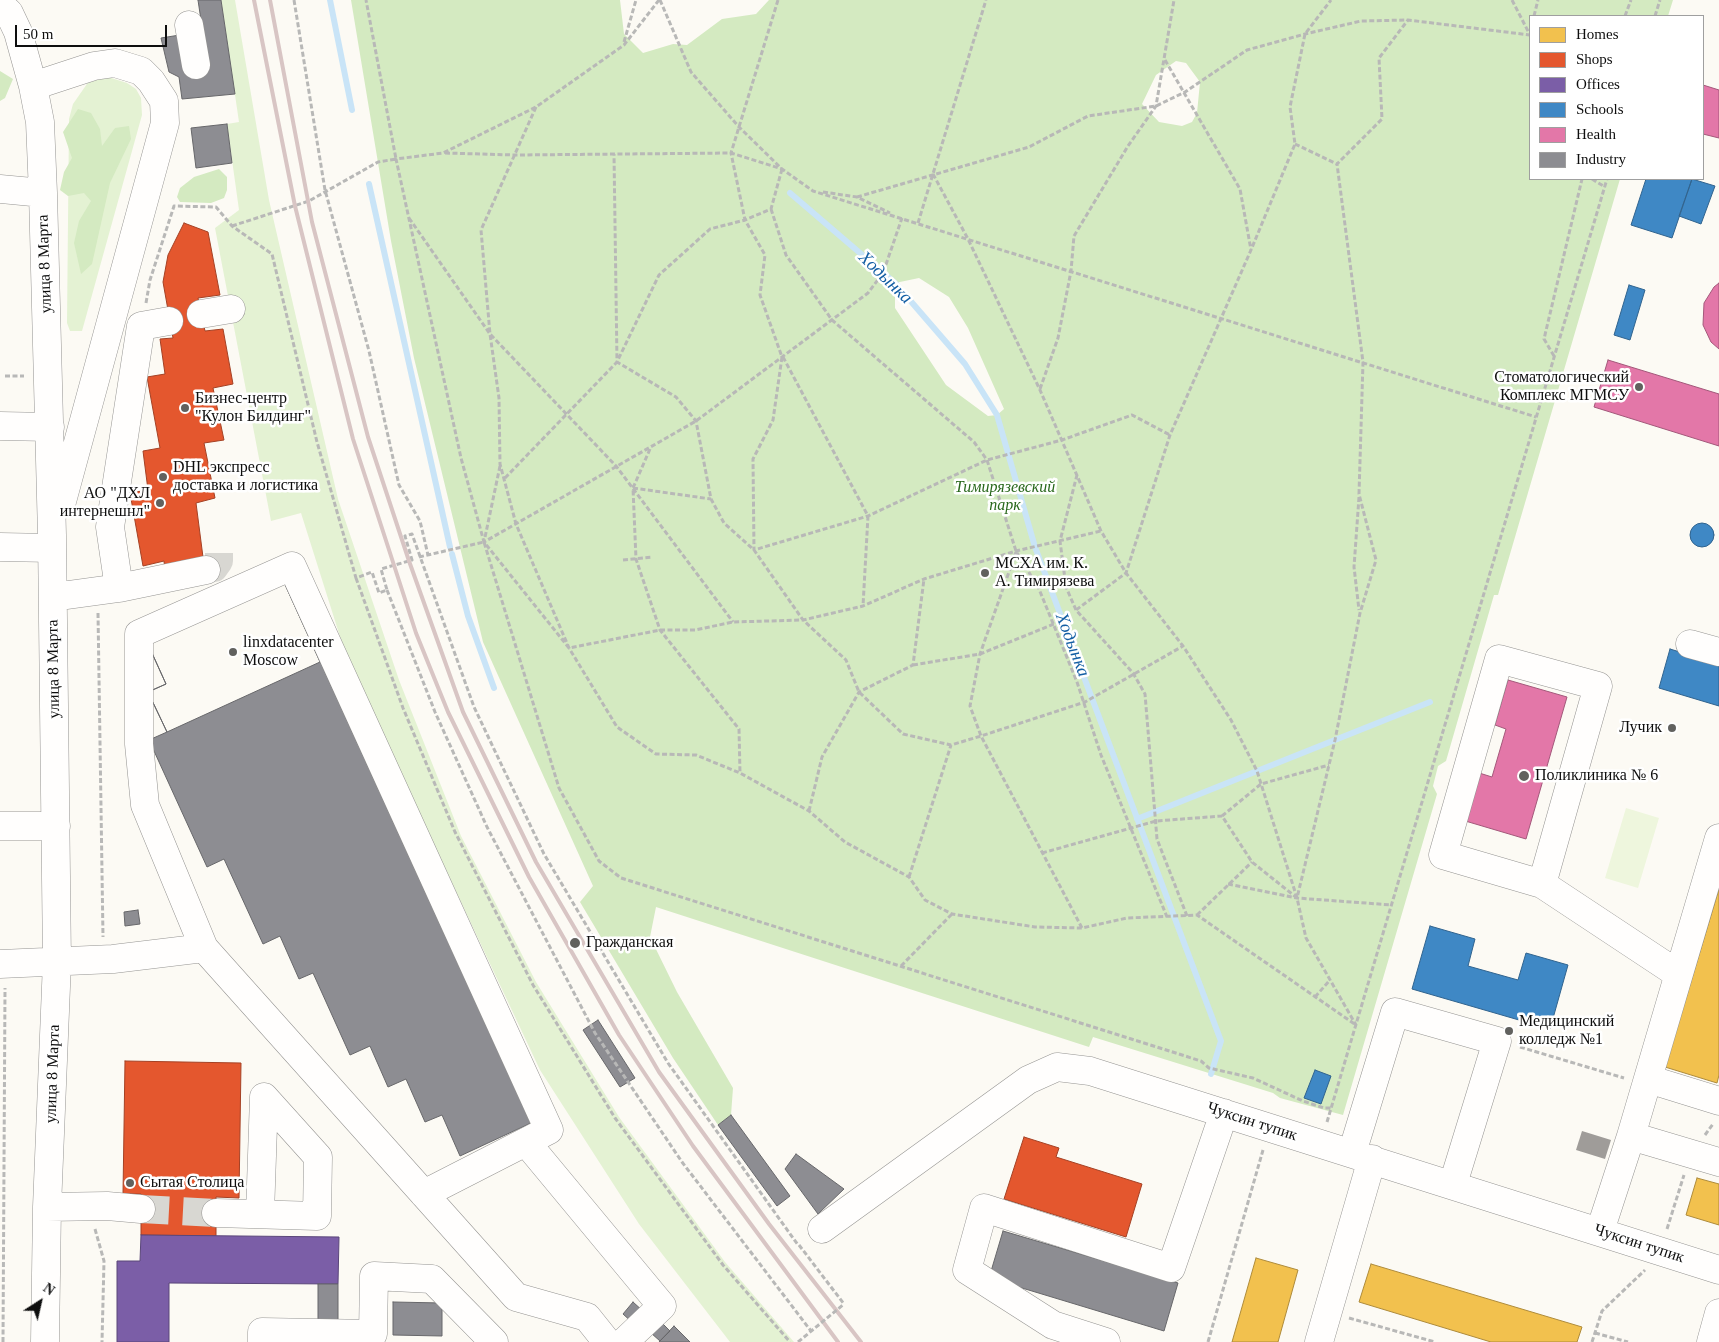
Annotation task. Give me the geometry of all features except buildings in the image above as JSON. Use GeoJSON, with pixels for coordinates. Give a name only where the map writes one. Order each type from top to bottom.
{"type":"FeatureCollection","features":[{"type":"Feature","properties":{"kind":"street","name":"улица 8 Марта"},"geometry":{"type":"LineString","coordinates":[[8,5],[25,54],[40,122],[50,427],[57,962],[47,1207],[45,1342]]}},
{"type":"Feature","properties":{"kind":"street"},"geometry":{"type":"LineString","coordinates":[[189,25],[196,65]]}},
{"type":"Feature","properties":{"kind":"street"},"geometry":{"type":"LineString","coordinates":[[0,547],[52,541],[165,123],[164,101],[151,81],[141,71],[116,63],[94,66],[33,86]]}},
{"type":"Feature","properties":{"kind":"street"},"geometry":{"type":"LineString","coordinates":[[0,189],[43,194]]}},
{"type":"Feature","properties":{"kind":"street"},"geometry":{"type":"LineString","coordinates":[[201,314],[231,309]]}},
{"type":"Feature","properties":{"kind":"street"},"geometry":{"type":"LineString","coordinates":[[108,589],[110,527],[141,326],[170,321]]}},
{"type":"Feature","properties":{"kind":"street"},"geometry":{"type":"LineString","coordinates":[[0,426],[50,427]]}},
{"type":"Feature","properties":{"kind":"street"},"geometry":{"type":"LineString","coordinates":[[424,1194],[549,1130],[292,566],[140,634],[139,744],[145,805],[204,948],[516,1297],[586,1317],[607,1342]]}},
{"type":"Feature","properties":{"kind":"street"},"geometry":{"type":"LineString","coordinates":[[53,597],[108,589],[206,570]]}},
{"type":"Feature","properties":{"kind":"street"},"geometry":{"type":"LineString","coordinates":[[1690,644],[1719,652]]}},
{"type":"Feature","properties":{"kind":"street"},"geometry":{"type":"LineString","coordinates":[[1542,884],[1598,686],[1499,659],[1443,855],[1542,884],[1678,974]]}},
{"type":"Feature","properties":{"kind":"street"},"geometry":{"type":"LineString","coordinates":[[0,826],[56,826]]}},
{"type":"Feature","properties":{"kind":"street"},"geometry":{"type":"LineString","coordinates":[[1600,1231],[1631,1136],[1636,1078],[1678,974],[1719,838]]}},
{"type":"Feature","properties":{"kind":"street"},"geometry":{"type":"LineString","coordinates":[[3,971],[57,962],[104,960],[204,948]]}},
{"type":"Feature","properties":{"kind":"street"},"geometry":{"type":"LineString","coordinates":[[1319,1342],[1328,1312],[1395,1012],[1498,1041],[1453,1184]]}},
{"type":"Feature","properties":{"kind":"street","name":"Чуксин тупик"},"geometry":{"type":"LineString","coordinates":[[812,1235],[1028,1080],[1057,1067],[1090,1071],[1453,1184],[1719,1270]]}},
{"type":"Feature","properties":{"kind":"street"},"geometry":{"type":"LineString","coordinates":[[1636,1078],[1719,1101]]}},
{"type":"Feature","properties":{"kind":"street"},"geometry":{"type":"LineString","coordinates":[[1106,1342],[1053,1325],[966,1270],[984,1208],[1171,1268],[1224,1113]]}},
{"type":"Feature","properties":{"kind":"street"},"geometry":{"type":"LineString","coordinates":[[1631,1136],[1719,1162]]}},
{"type":"Feature","properties":{"kind":"street"},"geometry":{"type":"LineString","coordinates":[[526,1142],[662,1306],[624,1342]]}},
{"type":"Feature","properties":{"kind":"street"},"geometry":{"type":"LineString","coordinates":[[47,1207],[96,1206],[141,1209]]}},
{"type":"Feature","properties":{"kind":"street"},"geometry":{"type":"LineString","coordinates":[[216,1213],[260,1214]]}},
{"type":"Feature","properties":{"kind":"street"},"geometry":{"type":"LineString","coordinates":[[262,1342],[262,1332],[373,1334],[374,1276],[432,1279],[494,1342]]}},
{"type":"Feature","properties":{"kind":"street"},"geometry":{"type":"LineString","coordinates":[[1711,1342],[1719,1313]]}},
{"type":"Feature","properties":{"kind":"path"},"geometry":{"type":"LineString","coordinates":[[294,0],[325,190],[368,351],[399,485],[420,522],[428,555]]}},
{"type":"Feature","properties":{"kind":"path"},"geometry":{"type":"LineString","coordinates":[[366,0],[396,159],[461,458],[484,542],[559,788],[600,861],[620,878],[1201,1061],[1209,1068],[1253,1078],[1303,1101],[1324,1108],[1332,1108]]}},
{"type":"Feature","properties":{"kind":"path"},"geometry":{"type":"LineString","coordinates":[[624,45],[636,0]]}},
{"type":"Feature","properties":{"kind":"path"},"geometry":{"type":"LineString","coordinates":[[444,153],[536,107],[624,45],[660,0],[691,72],[739,127],[782,169],[813,191],[1536,417]]}},
{"type":"Feature","properties":{"kind":"path"},"geometry":{"type":"LineString","coordinates":[[778,0],[731,153],[745,220],[765,255],[760,296],[782,357],[868,516],[863,606]]}},
{"type":"Feature","properties":{"kind":"path"},"geometry":{"type":"LineString","coordinates":[[918,223],[986,0]]}},
{"type":"Feature","properties":{"kind":"path"},"geometry":{"type":"LineString","coordinates":[[1040,390],[1058,338],[1071,271],[1074,236],[1128,146],[1156,106],[1174,0]]}},
{"type":"Feature","properties":{"kind":"path"},"geometry":{"type":"LineString","coordinates":[[1076,610],[1126,573],[1170,435],[1222,318],[1295,144],[1290,107],[1305,34],[1331,0]]}},
{"type":"Feature","properties":{"kind":"path"},"geometry":{"type":"LineString","coordinates":[[1512,0],[1529,33]]}},
{"type":"Feature","properties":{"kind":"path"},"geometry":{"type":"LineString","coordinates":[[1534,15],[1538,0]]}},
{"type":"Feature","properties":{"kind":"path"},"geometry":{"type":"LineString","coordinates":[[1625,15],[1631,0]]}},
{"type":"Feature","properties":{"kind":"path"},"geometry":{"type":"LineString","coordinates":[[1655,15],[1660,0]]}},
{"type":"Feature","properties":{"kind":"path"},"geometry":{"type":"LineString","coordinates":[[857,197],[1029,147],[1088,116],[1156,106],[1185,92],[1247,50],[1305,34],[1361,21],[1408,20],[1529,35]]}},
{"type":"Feature","properties":{"kind":"path"},"geometry":{"type":"LineString","coordinates":[[1337,164],[1382,119],[1379,58],[1408,20]]}},
{"type":"Feature","properties":{"kind":"path"},"geometry":{"type":"LineString","coordinates":[[1165,60],[1240,188],[1251,250]]}},
{"type":"Feature","properties":{"kind":"path"},"geometry":{"type":"LineString","coordinates":[[484,542],[500,464],[499,398],[490,334],[482,230],[536,107]]}},
{"type":"Feature","properties":{"kind":"path"},"geometry":{"type":"LineString","coordinates":[[1295,144],[1337,164]]}},
{"type":"Feature","properties":{"kind":"path"},"geometry":{"type":"LineString","coordinates":[[232,226],[309,201],[325,190],[378,162],[444,153],[515,155],[731,153],[782,169]]}},
{"type":"Feature","properties":{"kind":"path"},"geometry":{"type":"LineString","coordinates":[[614,154],[617,362]]}},
{"type":"Feature","properties":{"kind":"path"},"geometry":{"type":"LineString","coordinates":[[1337,164],[1363,362],[1359,494],[1354,567],[1360,613]]}},
{"type":"Feature","properties":{"kind":"path"},"geometry":{"type":"LineString","coordinates":[[782,169],[771,209],[786,255],[832,320],[974,442],[987,460],[1016,551],[1039,589],[1054,624],[1085,702],[1102,755],[1133,827],[1168,918]]}},
{"type":"Feature","properties":{"kind":"path"},"geometry":{"type":"LineString","coordinates":[[932,174],[968,239],[1040,390],[1101,531],[1126,573],[1183,646],[1230,720],[1257,771],[1297,898],[1306,938],[1356,1026]]}},
{"type":"Feature","properties":{"kind":"path"},"geometry":{"type":"LineString","coordinates":[[1554,356],[1544,339],[1582,180]]}},
{"type":"Feature","properties":{"kind":"path"},"geometry":{"type":"LineString","coordinates":[[1594,180],[1604,187]]}},
{"type":"Feature","properties":{"kind":"path"},"geometry":{"type":"LineString","coordinates":[[1330,1112],[1607,180]]}},
{"type":"Feature","properties":{"kind":"path"},"geometry":{"type":"LineString","coordinates":[[813,191],[857,197],[902,218]]}},
{"type":"Feature","properties":{"kind":"path"},"geometry":{"type":"LineString","coordinates":[[141,326],[150,280],[174,206],[216,207],[232,226],[272,254],[317,442],[356,578],[403,708],[455,832],[533,985],[615,1118],[722,1265],[790,1342]]}},
{"type":"Feature","properties":{"kind":"path"},"geometry":{"type":"LineString","coordinates":[[505,478],[617,362],[659,275],[710,229],[745,220],[771,209]]}},
{"type":"Feature","properties":{"kind":"path"},"geometry":{"type":"LineString","coordinates":[[409,218],[490,334],[616,466],[733,622]]}},
{"type":"Feature","properties":{"kind":"path"},"geometry":{"type":"LineString","coordinates":[[419,558],[484,542],[696,421],[868,294],[883,273],[902,218]]}},
{"type":"Feature","properties":{"kind":"path"},"geometry":{"type":"LineString","coordinates":[[754,550],[753,459],[773,420],[782,357]]}},
{"type":"Feature","properties":{"kind":"path"},"geometry":{"type":"LineString","coordinates":[[617,362],[676,398],[696,421],[711,499],[724,523],[754,550],[803,620],[846,660],[860,692],[903,734],[951,744],[981,736],[1085,702],[1183,646]]}},
{"type":"Feature","properties":{"kind":"path"},"geometry":{"type":"LineString","coordinates":[[5,376],[25,376]]}},
{"type":"Feature","properties":{"kind":"path"},"geometry":{"type":"LineString","coordinates":[[754,550],[868,516],[987,460],[1062,440],[1132,415],[1170,435]]}},
{"type":"Feature","properties":{"kind":"path"},"geometry":{"type":"LineString","coordinates":[[651,448],[633,488],[636,559],[660,630],[739,729],[740,773]]}},
{"type":"Feature","properties":{"kind":"path"},"geometry":{"type":"LineString","coordinates":[[500,464],[516,524],[569,648]]}},
{"type":"Feature","properties":{"kind":"path"},"geometry":{"type":"LineString","coordinates":[[1077,474],[1060,541],[1066,587],[1076,610],[1133,673],[1145,694],[1157,840],[1187,916]]}},
{"type":"Feature","properties":{"kind":"path"},"geometry":{"type":"LineString","coordinates":[[633,488],[711,499]]}},
{"type":"Feature","properties":{"kind":"path"},"geometry":{"type":"LineString","coordinates":[[1297,898],[1329,765],[1360,613],[1376,560],[1359,494]]}},
{"type":"Feature","properties":{"kind":"path"},"geometry":{"type":"LineString","coordinates":[[569,648],[660,630],[695,630],[733,622],[803,620],[863,606],[924,579],[1016,551],[1101,531]]}},
{"type":"Feature","properties":{"kind":"path"},"geometry":{"type":"LineString","coordinates":[[798,1342],[812,1331],[844,1304],[810,1262],[668,1063],[544,854],[474,708],[412,534],[405,536],[412,560],[380,569],[435,712],[487,828],[595,1033],[682,1162],[812,1331]]}},
{"type":"Feature","properties":{"kind":"path"},"geometry":{"type":"LineString","coordinates":[[484,542],[569,648],[617,727],[656,754],[696,755],[740,773],[809,811],[845,842],[909,876],[925,900],[952,914],[1035,927],[1082,928],[1127,918],[1197,916],[1356,1026]]}},
{"type":"Feature","properties":{"kind":"path"},"geometry":{"type":"LineString","coordinates":[[1016,551],[980,654],[970,706],[981,736],[1082,928]]}},
{"type":"Feature","properties":{"kind":"path"},"geometry":{"type":"LineString","coordinates":[[623,560],[652,557]]}},
{"type":"Feature","properties":{"kind":"path"},"geometry":{"type":"LineString","coordinates":[[356,578],[372,572],[379,593],[387,590]]}},
{"type":"Feature","properties":{"kind":"path"},"geometry":{"type":"LineString","coordinates":[[913,665],[924,579]]}},
{"type":"Feature","properties":{"kind":"path"},"geometry":{"type":"LineString","coordinates":[[104,960],[108,589]]}},
{"type":"Feature","properties":{"kind":"path"},"geometry":{"type":"LineString","coordinates":[[809,811],[822,757],[860,692],[913,665],[980,654],[1054,624]]}},
{"type":"Feature","properties":{"kind":"path"},"geometry":{"type":"LineString","coordinates":[[909,876],[951,744]]}},
{"type":"Feature","properties":{"kind":"path"},"geometry":{"type":"LineString","coordinates":[[1042,853],[1156,821],[1222,816],[1261,784],[1329,765]]}},
{"type":"Feature","properties":{"kind":"path"},"geometry":{"type":"LineString","coordinates":[[1222,816],[1252,862],[1297,898]]}},
{"type":"Feature","properties":{"kind":"path"},"geometry":{"type":"LineString","coordinates":[[1197,916],[1252,862]]}},
{"type":"Feature","properties":{"kind":"path"},"geometry":{"type":"LineString","coordinates":[[1228,884],[1297,898],[1392,905]]}},
{"type":"Feature","properties":{"kind":"path"},"geometry":{"type":"LineString","coordinates":[[901,966],[952,914]]}},
{"type":"Feature","properties":{"kind":"path"},"geometry":{"type":"LineString","coordinates":[[3,971],[3,1342]]}},
{"type":"Feature","properties":{"kind":"path"},"geometry":{"type":"LineString","coordinates":[[1315,997],[1330,980]]}},
{"type":"Feature","properties":{"kind":"path"},"geometry":{"type":"LineString","coordinates":[[1498,1041],[1636,1078]]}},
{"type":"Feature","properties":{"kind":"path"},"geometry":{"type":"LineString","coordinates":[[1208,1342],[1270,1128]]}},
{"type":"Feature","properties":{"kind":"path"},"geometry":{"type":"LineString","coordinates":[[96,1206],[95,1230],[104,1261],[102,1342]]}},
{"type":"Feature","properties":{"kind":"path"},"geometry":{"type":"LineString","coordinates":[[798,1245],[812,1235]]}},
{"type":"Feature","properties":{"kind":"path"},"geometry":{"type":"LineString","coordinates":[[1592,1342],[1602,1312],[1644,1272],[1652,1248]]}},
{"type":"Feature","properties":{"kind":"path"},"geometry":{"type":"LineString","coordinates":[[1328,1312],[1436,1342]]}},
{"type":"Feature","properties":{"kind":"path"},"geometry":{"type":"LineString","coordinates":[[1595,1333],[1628,1342]]}},
{"type":"Feature","properties":{"kind":"green space"},"geometry":{"type":"Polygon","coordinates":[[[221,0],[235,0],[269,200],[338,499],[399,680],[461,836],[536,982],[619,1117],[725,1262],[794,1342],[730,1342],[639,1224],[540,1070],[348,662],[301,513],[271,521],[215,228],[239,210],[227,124],[239,122],[221,0]]]}},
{"type":"Feature","properties":{"kind":"green space","name":"Тимирязевский парк"},"geometry":{"type":"Polygon","coordinates":[[[351,0],[620,0],[624,34],[643,53],[673,44],[687,45],[722,19],[756,14],[769,0],[1673,0],[1668,15],[1529,15],[1529,180],[1620,180],[1498,595],[1494,595],[1446,761],[1438,766],[1433,786],[1437,794],[1343,1115],[1280,1098],[1273,1093],[1093,1037],[1089,1047],[656,907],[650,937],[677,992],[733,1088],[731,1115],[718,1125],[673,1058],[580,902],[593,886],[483,642],[414,358],[391,241],[351,0]],[[1176,61],[1156,75],[1142,104],[1159,122],[1182,126],[1192,122],[1197,113],[1200,82],[1186,63],[1176,61]],[[919,278],[895,283],[895,308],[946,385],[988,416],[997,415],[1004,409],[968,328],[949,297],[919,278]]]}},
{"type":"Feature","properties":{"kind":"green space"},"geometry":{"type":"Polygon","coordinates":[[[0,71],[13,79],[5,98],[0,101],[0,71]]]}},
{"type":"Feature","properties":{"kind":"green space"},"geometry":{"type":"Polygon","coordinates":[[[105,76],[127,83],[136,89],[141,98],[142,115],[82,331],[70,331],[67,323],[69,119],[73,104],[89,81],[105,76]]]}},
{"type":"Feature","properties":{"kind":"green space"},"geometry":{"type":"Polygon","coordinates":[[[78,109],[91,113],[100,129],[102,146],[115,128],[129,126],[131,139],[110,183],[92,264],[81,274],[74,243],[79,221],[91,201],[84,193],[68,196],[60,190],[64,172],[72,158],[63,132],[78,109]]]}},
{"type":"Feature","properties":{"kind":"green space"},"geometry":{"type":"Polygon","coordinates":[[[219,169],[227,177],[227,190],[224,198],[211,203],[180,202],[177,197],[180,188],[194,177],[219,169]]]}},
{"type":"Feature","properties":{"kind":"green space"},"geometry":{"type":"Polygon","coordinates":[[[1626,808],[1659,818],[1638,888],[1605,878],[1626,808]]]}},
{"type":"Feature","properties":{"kind":"waterway"},"geometry":{"type":"LineString","coordinates":[[330,0],[352,110]]}},
{"type":"Feature","properties":{"kind":"waterway"},"geometry":{"type":"LineString","coordinates":[[369,184],[450,547]]}},
{"type":"Feature","properties":{"kind":"waterway","name":"Ходынка"},"geometry":{"type":"LineString","coordinates":[[790,193],[895,283],[965,364],[997,415],[1035,547],[1221,1041],[1211,1074]]}},
{"type":"Feature","properties":{"kind":"waterway"},"geometry":{"type":"LineString","coordinates":[[452,554],[468,616],[494,688]]}},
{"type":"Feature","properties":{"kind":"waterway"},"geometry":{"type":"LineString","coordinates":[[1137,819],[1430,702]]}},
{"type":"Feature","properties":{"kind":"tunnel"},"geometry":{"type":"LineString","coordinates":[[206,570],[214,568],[219,561],[219,553]]}},
{"type":"Feature","properties":{"kind":"tunnel"},"geometry":{"type":"LineString","coordinates":[[141,1209],[216,1213]]}},
{"type":"Feature","properties":{"kind":"railway"},"geometry":{"type":"LineString","coordinates":[[254,0],[295,206],[353,439],[416,633],[448,712],[529,877],[619,1035],[693,1146],[838,1342]]}},
{"type":"Feature","properties":{"kind":"railway"},"geometry":{"type":"LineString","coordinates":[[270,0],[312,222],[368,437],[409,561],[463,712],[536,862],[659,1072],[769,1224],[861,1342]]}},
{"type":"Feature","properties":{"kind":"place","name":"Стоматологический Комплекс МГМСУ"},"geometry":{"type":"Point","coordinates":[1639,387]}},
{"type":"Feature","properties":{"kind":"place","name":"Бизнес-центр \"Кулон Билдинг\""},"geometry":{"type":"Point","coordinates":[185,408]}},
{"type":"Feature","properties":{"kind":"place","name":"DHL экспресс доставка и логистика"},"geometry":{"type":"Point","coordinates":[163,477]}},
{"type":"Feature","properties":{"kind":"place","name":"АО \"ДХЛ интернешнл\""},"geometry":{"type":"Point","coordinates":[160,503]}},
{"type":"Feature","properties":{"kind":"place","name":"МСХА им. К. А. Тимирязева"},"geometry":{"type":"Point","coordinates":[985,573]}},
{"type":"Feature","properties":{"kind":"place","name":"linxdatacenter Moscow"},"geometry":{"type":"Point","coordinates":[233,652]}},
{"type":"Feature","properties":{"kind":"place","name":"Лучик"},"geometry":{"type":"Point","coordinates":[1672,728]}},
{"type":"Feature","properties":{"kind":"place","name":"Поликлиника № 6"},"geometry":{"type":"Point","coordinates":[1524,776]}},
{"type":"Feature","properties":{"kind":"place","name":"Гражданская"},"geometry":{"type":"Point","coordinates":[575,943]}},
{"type":"Feature","properties":{"kind":"place","name":"Медицинский колледж №1"},"geometry":{"type":"Point","coordinates":[1509,1031]}},
{"type":"Feature","properties":{"kind":"place","name":"Сытая Столица"},"geometry":{"type":"Point","coordinates":[130,1183]}}]}
